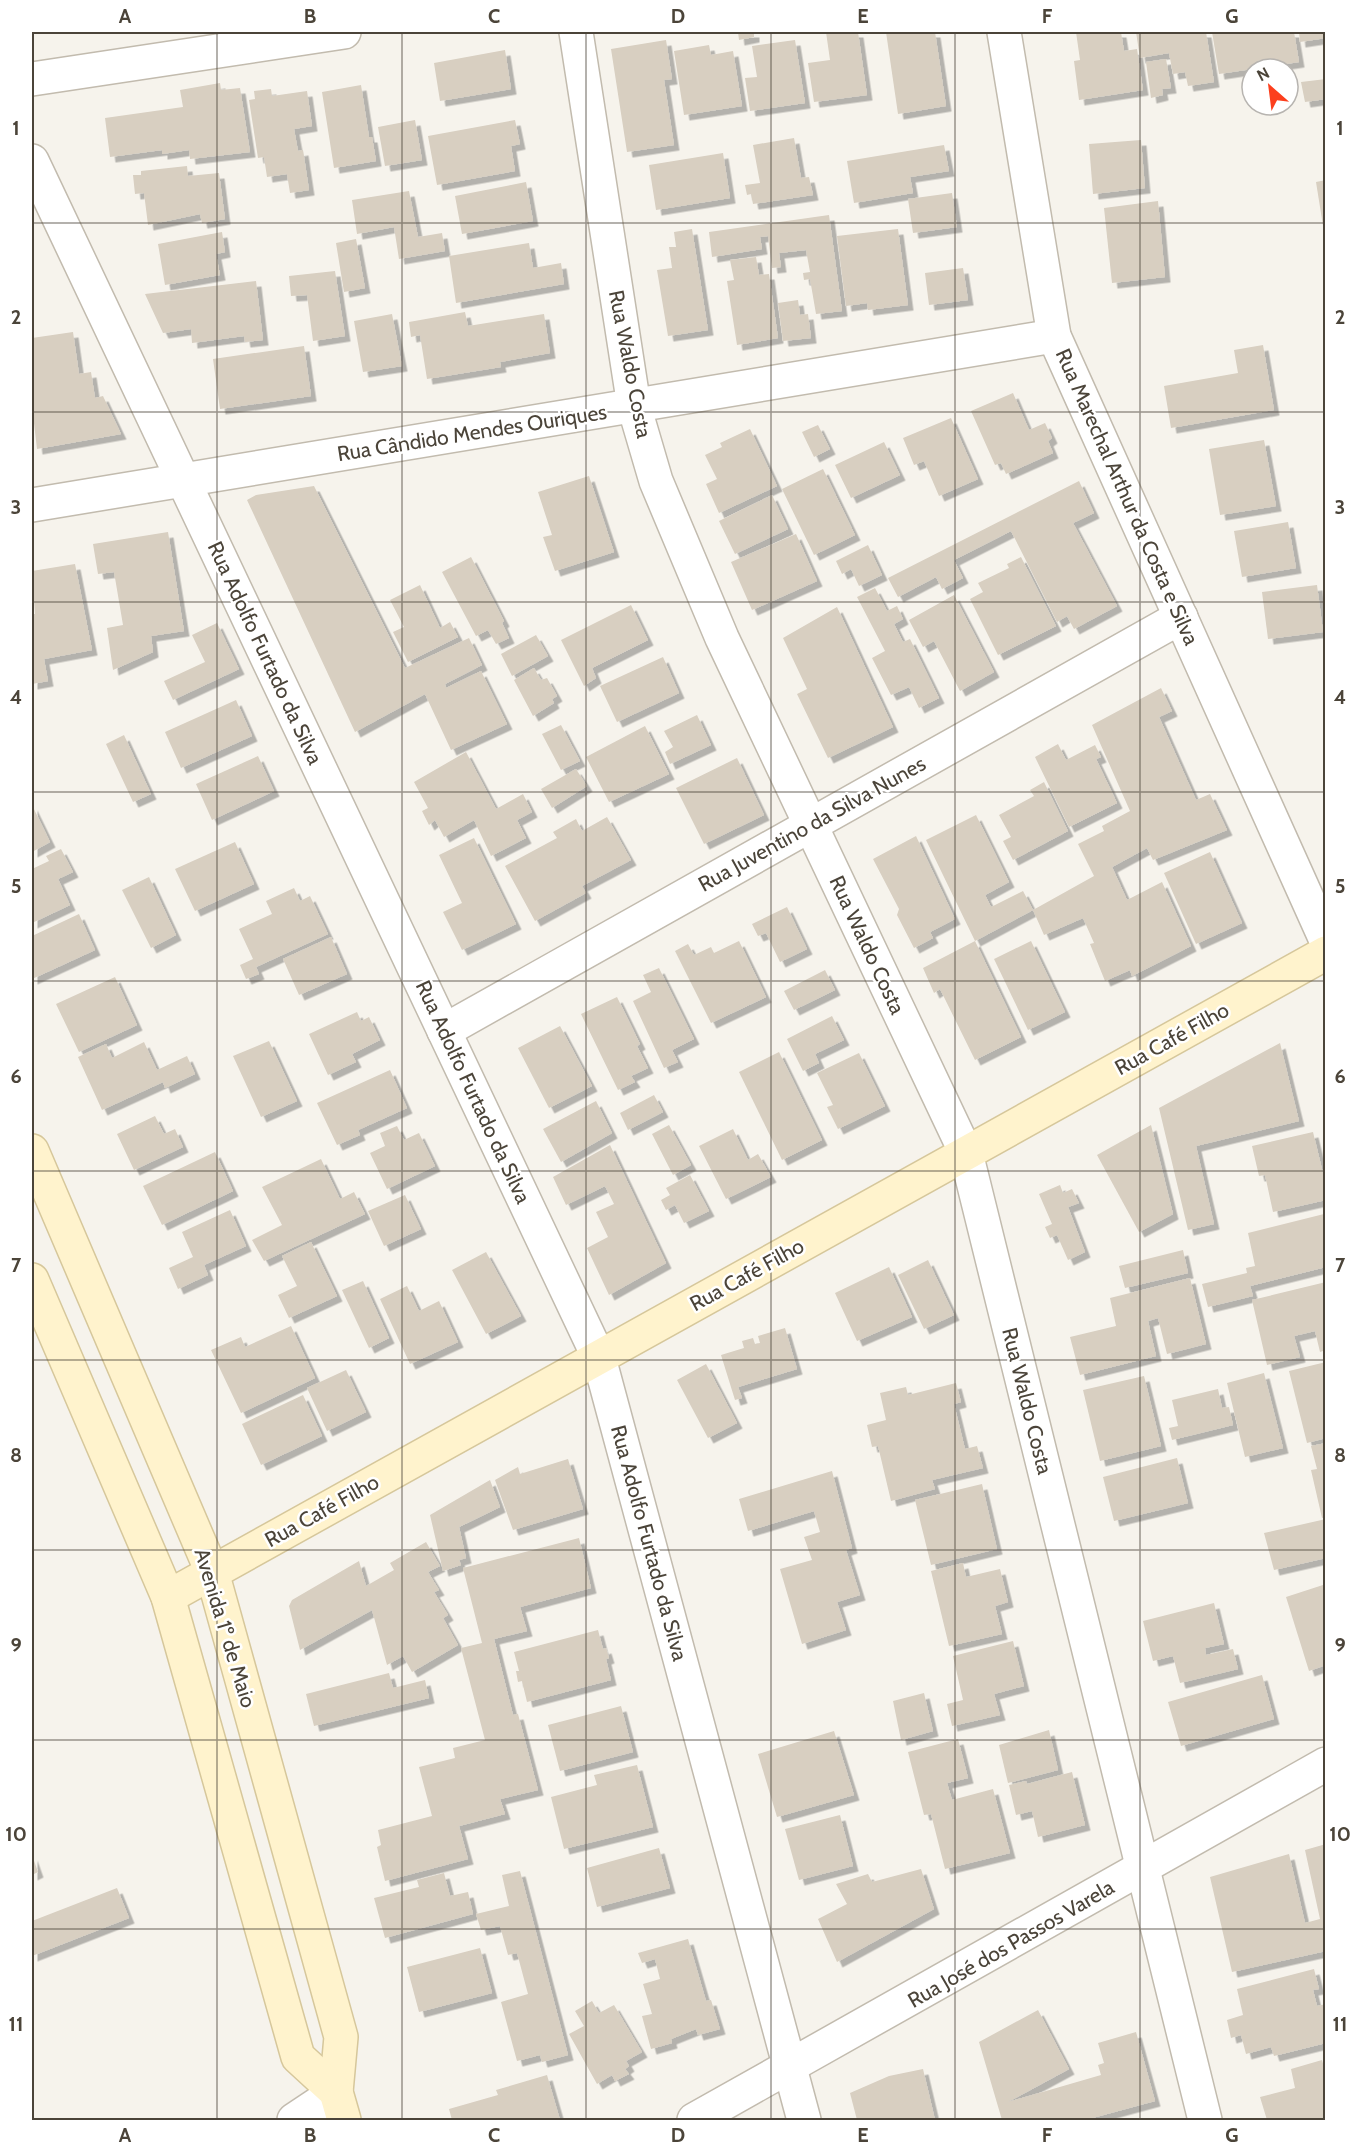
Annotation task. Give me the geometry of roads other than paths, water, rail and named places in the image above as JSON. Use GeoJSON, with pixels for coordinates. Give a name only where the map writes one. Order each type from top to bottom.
{"type":"FeatureCollection","features":[{"type":"Feature","properties":{"kind":"street"},"geometry":{"type":"LineString","coordinates":[[32,79],[344,32]]}},
{"type":"Feature","properties":{"kind":"street","name":"Rua Waldo Costa"},"geometry":{"type":"LineString","coordinates":[[576,32],[634,406],[656,481],[688,561],[810,826],[966,1153],[1205,2121]]}},
{"type":"Feature","properties":{"kind":"street","name":"Rua Marechal Arthur da Costa e Silva"},"geometry":{"type":"LineString","coordinates":[[1004,32],[1054,336],[1326,940]]}},
{"type":"Feature","properties":{"kind":"street","name":"Rua Adolfo Furtado da Silva"},"geometry":{"type":"LineString","coordinates":[[32,161],[599,1358],[804,2121]]}},
{"type":"Feature","properties":{"kind":"street","name":"Rua Cândido Mendes Ouriques"},"geometry":{"type":"LineString","coordinates":[[32,505],[1054,336]]}},
{"type":"Feature","properties":{"kind":"street","name":"Rua Juventino da Silva Nunes"},"geometry":{"type":"LineString","coordinates":[[444,1030],[1181,617]]}},
{"type":"Feature","properties":{"kind":"street","name":"Rua Café Filho"},"geometry":{"type":"LineString","coordinates":[[168,1597],[1326,953]]}},
{"type":"Feature","properties":{"kind":"street","name":"Avenida 1º de Maio"},"geometry":{"type":"LineString","coordinates":[[32,1151],[212,1572],[341,2037],[340,2106]]}},
{"type":"Feature","properties":{"kind":"street"},"geometry":{"type":"LineString","coordinates":[[32,1280],[168,1597],[298,2057],[340,2106],[294,2121]]}},
{"type":"Feature","properties":{"kind":"street","name":"Rua José dos Passos Varela"},"geometry":{"type":"LineString","coordinates":[[694,2121],[790,2069],[1326,1764]]}}]}
